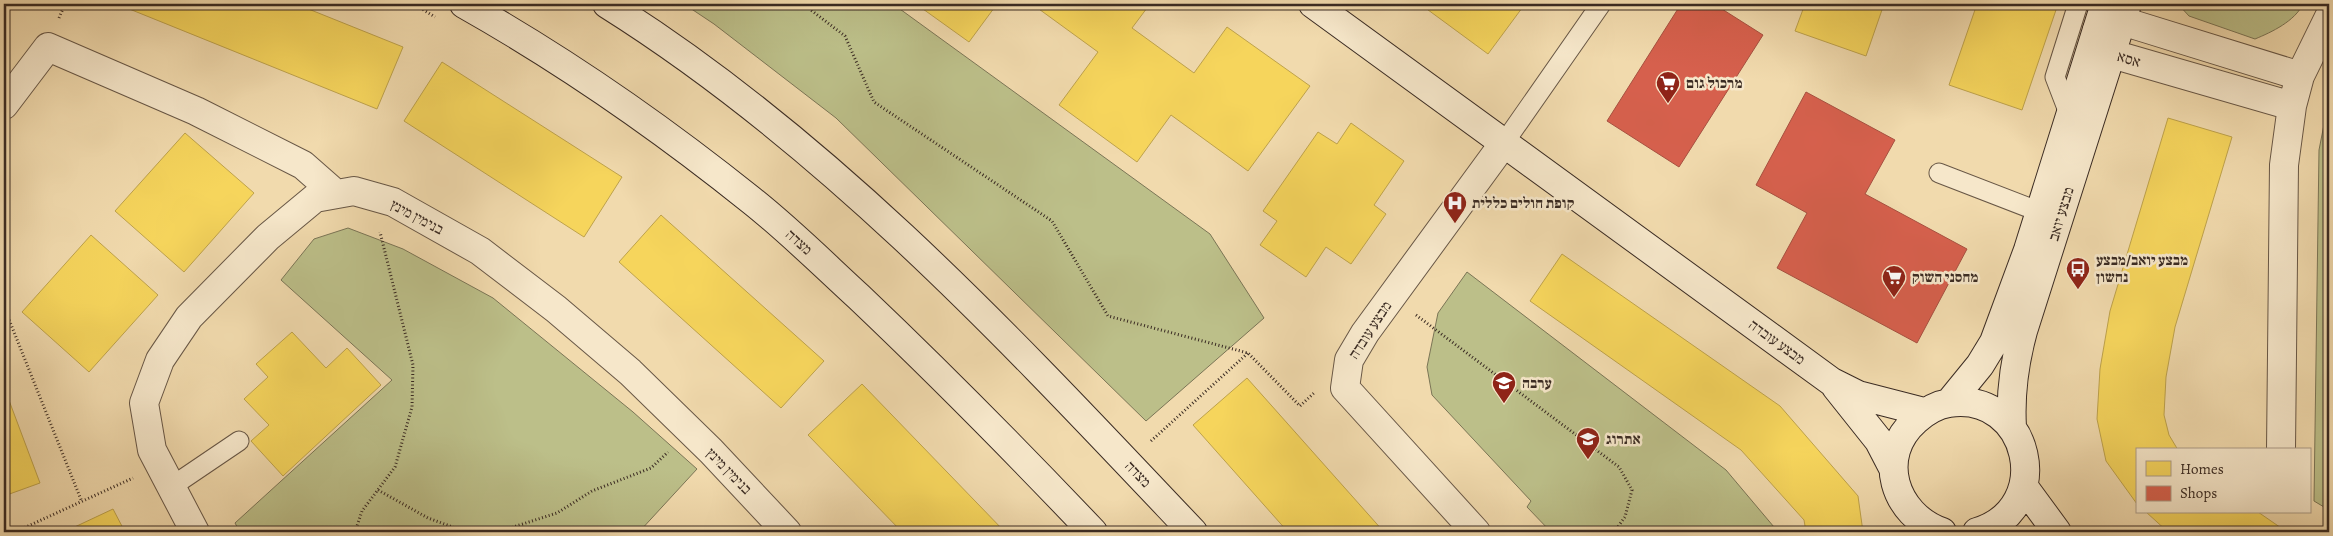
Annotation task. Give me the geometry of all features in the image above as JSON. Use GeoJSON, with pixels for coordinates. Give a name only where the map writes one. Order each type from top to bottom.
{"type":"FeatureCollection","features":[{"type":"Feature","properties":{"kind":"street","name":"מצדה"},"geometry":{"type":"LineString","coordinates":[[464,4],[517,33],[610,93],[752,201],[808,250],[921,356],[1093,532]]}},
{"type":"Feature","properties":{"kind":"street","name":"מצדה"},"geometry":{"type":"LineString","coordinates":[[606,4],[652,32],[725,87],[857,195],[972,304],[1193,532]]}},
{"type":"Feature","properties":{"kind":"street","name":"מבצע עובדה"},"geometry":{"type":"LineString","coordinates":[[1313,4],[1832,382],[1858,395],[1937,408],[1966,403],[1984,406],[1999,415],[2012,427]]}},
{"type":"Feature","properties":{"kind":"street","name":"מבצע יואב"},"geometry":{"type":"LineString","coordinates":[[2012,427],[2010,396],[2016,356],[2112,54],[2118,9]]}},
{"type":"Feature","properties":{"kind":"street"},"geometry":{"type":"LineString","coordinates":[[2097,30],[2118,9],[2300,76]]}},
{"type":"Feature","properties":{"kind":"street"},"geometry":{"type":"LineString","coordinates":[[2281,448],[2284,165],[2292,106],[2300,76],[2329,17]]}},
{"type":"Feature","properties":{"kind":"street","name":"מבצע יואב"},"geometry":{"type":"LineString","coordinates":[[1893,468],[1897,446],[1908,427],[1937,408],[1980,365],[1994,342],[2040,212],[2097,30]]}},
{"type":"Feature","properties":{"kind":"street","name":"אסא"},"geometry":{"type":"LineString","coordinates":[[2097,30],[2112,54],[2292,106]]}},
{"type":"Feature","properties":{"kind":"street"},"geometry":{"type":"LineString","coordinates":[[4,105],[48,47],[196,111],[303,165],[336,194]]}},
{"type":"Feature","properties":{"kind":"street","name":"מבצע עובדה"},"geometry":{"type":"LineString","coordinates":[[1476,532],[1345,388],[1349,360],[1392,297],[1504,143]]}},
{"type":"Feature","properties":{"kind":"street","name":"בנימין מינץ"},"geometry":{"type":"LineString","coordinates":[[195,532],[152,450],[144,402],[160,360],[189,317],[268,237],[316,198],[354,191],[392,202],[480,251],[556,309],[630,372],[788,532]]}},
{"type":"Feature","properties":{"kind":"street","name":"מבצע עובדה"},"geometry":{"type":"LineString","coordinates":[[1832,382],[1879,441],[1893,468]]}},
{"type":"Feature","properties":{"kind":"street"},"geometry":{"type":"LineString","coordinates":[[1983,530],[2005,518],[2017,504],[2024,487],[2026,466],[2022,446],[2012,427]]}},
{"type":"Feature","properties":{"kind":"street"},"geometry":{"type":"LineString","coordinates":[[1893,468],[1895,485],[1914,524],[1942,532]]}},
{"type":"Feature","properties":{"kind":"street"},"geometry":{"type":"LineString","coordinates":[[2024,487],[2057,532]]}},
{"type":"Feature","properties":{"kind":"street"},"geometry":{"type":"LineString","coordinates":[[1983,530],[2017,532]]}},
{"type":"Feature","properties":{"kind":"lane"},"geometry":{"type":"LineString","coordinates":[[1504,143],[1601,4]]}},
{"type":"Feature","properties":{"kind":"lane"},"geometry":{"type":"LineString","coordinates":[[2070,116],[2055,77],[2078,4]]}},
{"type":"Feature","properties":{"kind":"lane"},"geometry":{"type":"LineString","coordinates":[[1939,173],[2040,212]]}},
{"type":"Feature","properties":{"kind":"lane"},"geometry":{"type":"LineString","coordinates":[[165,476],[239,440]]}},
{"type":"Feature","properties":{"kind":"path"},"geometry":{"type":"LineString","coordinates":[[414,4],[439,20]]}},
{"type":"Feature","properties":{"kind":"path"},"geometry":{"type":"LineString","coordinates":[[803,4],[845,36],[874,102],[1052,221],[1108,316],[1248,353],[1300,406],[1349,360]]}},
{"type":"Feature","properties":{"kind":"path"},"geometry":{"type":"LineString","coordinates":[[355,532],[362,511],[395,467],[410,416],[413,365],[394,280],[370,196]]}},
{"type":"Feature","properties":{"kind":"path"},"geometry":{"type":"LineString","coordinates":[[1392,297],[1619,467],[1632,490],[1625,517],[1614,532]]}},
{"type":"Feature","properties":{"kind":"path"},"geometry":{"type":"LineString","coordinates":[[4,308],[82,502]]}},
{"type":"Feature","properties":{"kind":"path"},"geometry":{"type":"LineString","coordinates":[[1127,462],[1248,353]]}},
{"type":"Feature","properties":{"kind":"path"},"geometry":{"type":"LineString","coordinates":[[378,490],[428,518],[458,531],[507,529],[557,513],[592,491],[651,468],[690,431]]}},
{"type":"Feature","properties":{"kind":"path"},"geometry":{"type":"LineString","coordinates":[[15,532],[82,502],[165,476]]}},
{"type":"Feature","properties":{"kind":"green space"},"geometry":{"type":"Polygon","coordinates":[[[684,4],[893,4],[1210,234],[1264,318],[1146,421],[836,118],[714,24],[684,4]]]}},
{"type":"Feature","properties":{"kind":"green space"},"geometry":{"type":"Polygon","coordinates":[[[2178,4],[2303,4],[2289,21],[2255,39],[2189,16],[2178,4]]]}},
{"type":"Feature","properties":{"kind":"green space"},"geometry":{"type":"Polygon","coordinates":[[[2329,99],[2329,510],[2314,501],[2319,150],[2329,99]]]}},
{"type":"Feature","properties":{"kind":"green space"},"geometry":{"type":"Polygon","coordinates":[[[348,228],[403,249],[493,298],[633,412],[697,469],[639,532],[240,532],[235,523],[392,380],[281,280],[314,239],[348,228]]]}},
{"type":"Feature","properties":{"kind":"green space"},"geometry":{"type":"Polygon","coordinates":[[[1467,272],[1726,470],[1774,527],[1775,532],[1551,532],[1527,507],[1531,501],[1432,395],[1427,367],[1438,313],[1467,272]]]}},
{"type":"Feature","properties":{"kind":"building: Homes"},"geometry":{"type":"Polygon","coordinates":[[[117,4],[296,4],[403,47],[377,109],[117,4]]]}},
{"type":"Feature","properties":{"kind":"building: Homes"},"geometry":{"type":"Polygon","coordinates":[[[916,4],[997,4],[969,42],[916,4]]]}},
{"type":"Feature","properties":{"kind":"building: Homes"},"geometry":{"type":"Polygon","coordinates":[[[1032,4],[1150,4],[1132,28],[1194,73],[1227,27],[1310,86],[1248,171],[1171,115],[1137,162],[1059,105],[1098,52],[1032,4]]]}},
{"type":"Feature","properties":{"kind":"building: Homes"},"geometry":{"type":"Polygon","coordinates":[[[1420,4],[1525,4],[1488,54],[1420,4]]]}},
{"type":"Feature","properties":{"kind":"building: Homes"},"geometry":{"type":"Polygon","coordinates":[[[1805,4],[1884,4],[1866,56],[1795,31],[1805,4]]]}},
{"type":"Feature","properties":{"kind":"building: Homes"},"geometry":{"type":"Polygon","coordinates":[[[1977,4],[2058,4],[2022,110],[1949,85],[1977,4]]]}},
{"type":"Feature","properties":{"kind":"building: Homes"},"geometry":{"type":"Polygon","coordinates":[[[442,62],[622,177],[584,237],[404,121],[442,62]]]}},
{"type":"Feature","properties":{"kind":"building: Homes"},"geometry":{"type":"Polygon","coordinates":[[[2168,118],[2232,137],[2175,327],[2166,377],[2164,415],[2169,435],[2177,448],[2136,448],[2136,503],[2106,461],[2097,419],[2100,369],[2110,311],[2168,118]]]}},
{"type":"Feature","properties":{"kind":"building: Homes"},"geometry":{"type":"Polygon","coordinates":[[[1351,123],[1404,161],[1374,205],[1386,214],[1351,264],[1326,247],[1306,277],[1260,245],[1277,221],[1263,211],[1318,132],[1337,144],[1351,123]]]}},
{"type":"Feature","properties":{"kind":"building: Homes"},"geometry":{"type":"Polygon","coordinates":[[[185,133],[254,193],[184,272],[115,211],[185,133]]]}},
{"type":"Feature","properties":{"kind":"building: Homes"},"geometry":{"type":"Polygon","coordinates":[[[661,215],[824,361],[781,408],[619,262],[661,215]]]}},
{"type":"Feature","properties":{"kind":"building: Homes"},"geometry":{"type":"Polygon","coordinates":[[[91,235],[158,295],[89,372],[22,312],[91,235]]]}},
{"type":"Feature","properties":{"kind":"building: Homes"},"geometry":{"type":"Polygon","coordinates":[[[1562,254],[1780,406],[1858,496],[1863,532],[1806,532],[1804,520],[1741,450],[1530,301],[1562,254]]]}},
{"type":"Feature","properties":{"kind":"building: Homes"},"geometry":{"type":"Polygon","coordinates":[[[292,332],[326,368],[347,348],[381,385],[283,476],[251,441],[269,425],[244,399],[268,377],[256,364],[292,332]]]}},
{"type":"Feature","properties":{"kind":"building: Homes"},"geometry":{"type":"Polygon","coordinates":[[[1247,378],[1384,532],[1288,532],[1193,425],[1247,378]]]}},
{"type":"Feature","properties":{"kind":"building: Homes"},"geometry":{"type":"Polygon","coordinates":[[[862,384],[1005,532],[902,532],[808,435],[862,384]]]}},
{"type":"Feature","properties":{"kind":"building: Homes"},"geometry":{"type":"Polygon","coordinates":[[[4,387],[40,483],[4,496],[4,387]]]}},
{"type":"Feature","properties":{"kind":"building: Homes"},"geometry":{"type":"Polygon","coordinates":[[[113,509],[125,532],[64,532],[113,509]]]}},
{"type":"Feature","properties":{"kind":"building: Homes"},"geometry":{"type":"Polygon","coordinates":[[[2148,514],[2261,514],[2287,532],[2168,532],[2148,514]]]}},
{"type":"Feature","properties":{"kind":"building: Shops"},"geometry":{"type":"Polygon","coordinates":[[[1681,4],[1714,4],[1763,35],[1679,167],[1607,121],[1681,4]]]}},
{"type":"Feature","properties":{"kind":"building: Shops"},"geometry":{"type":"Polygon","coordinates":[[[1806,92],[1895,140],[1865,194],[1967,249],[1917,343],[1777,268],[1807,213],[1756,185],[1806,92]]]}},
{"type":"Feature","properties":{"kind":"place","name":"מרכול גום"},"geometry":{"type":"Point","coordinates":[1668,104]}},
{"type":"Feature","properties":{"kind":"place","name":"קופת חולים כללית"},"geometry":{"type":"Point","coordinates":[1455,224]}},
{"type":"Feature","properties":{"kind":"place","name":"מבצע יואב/מבצע נחשון"},"geometry":{"type":"Point","coordinates":[2078,290]}},
{"type":"Feature","properties":{"kind":"place","name":"מחסני השוק"},"geometry":{"type":"Point","coordinates":[1894,298]}},
{"type":"Feature","properties":{"kind":"place","name":"ערבה"},"geometry":{"type":"Point","coordinates":[1504,404]}},
{"type":"Feature","properties":{"kind":"place","name":"אתרוג"},"geometry":{"type":"Point","coordinates":[1588,460]}}]}
